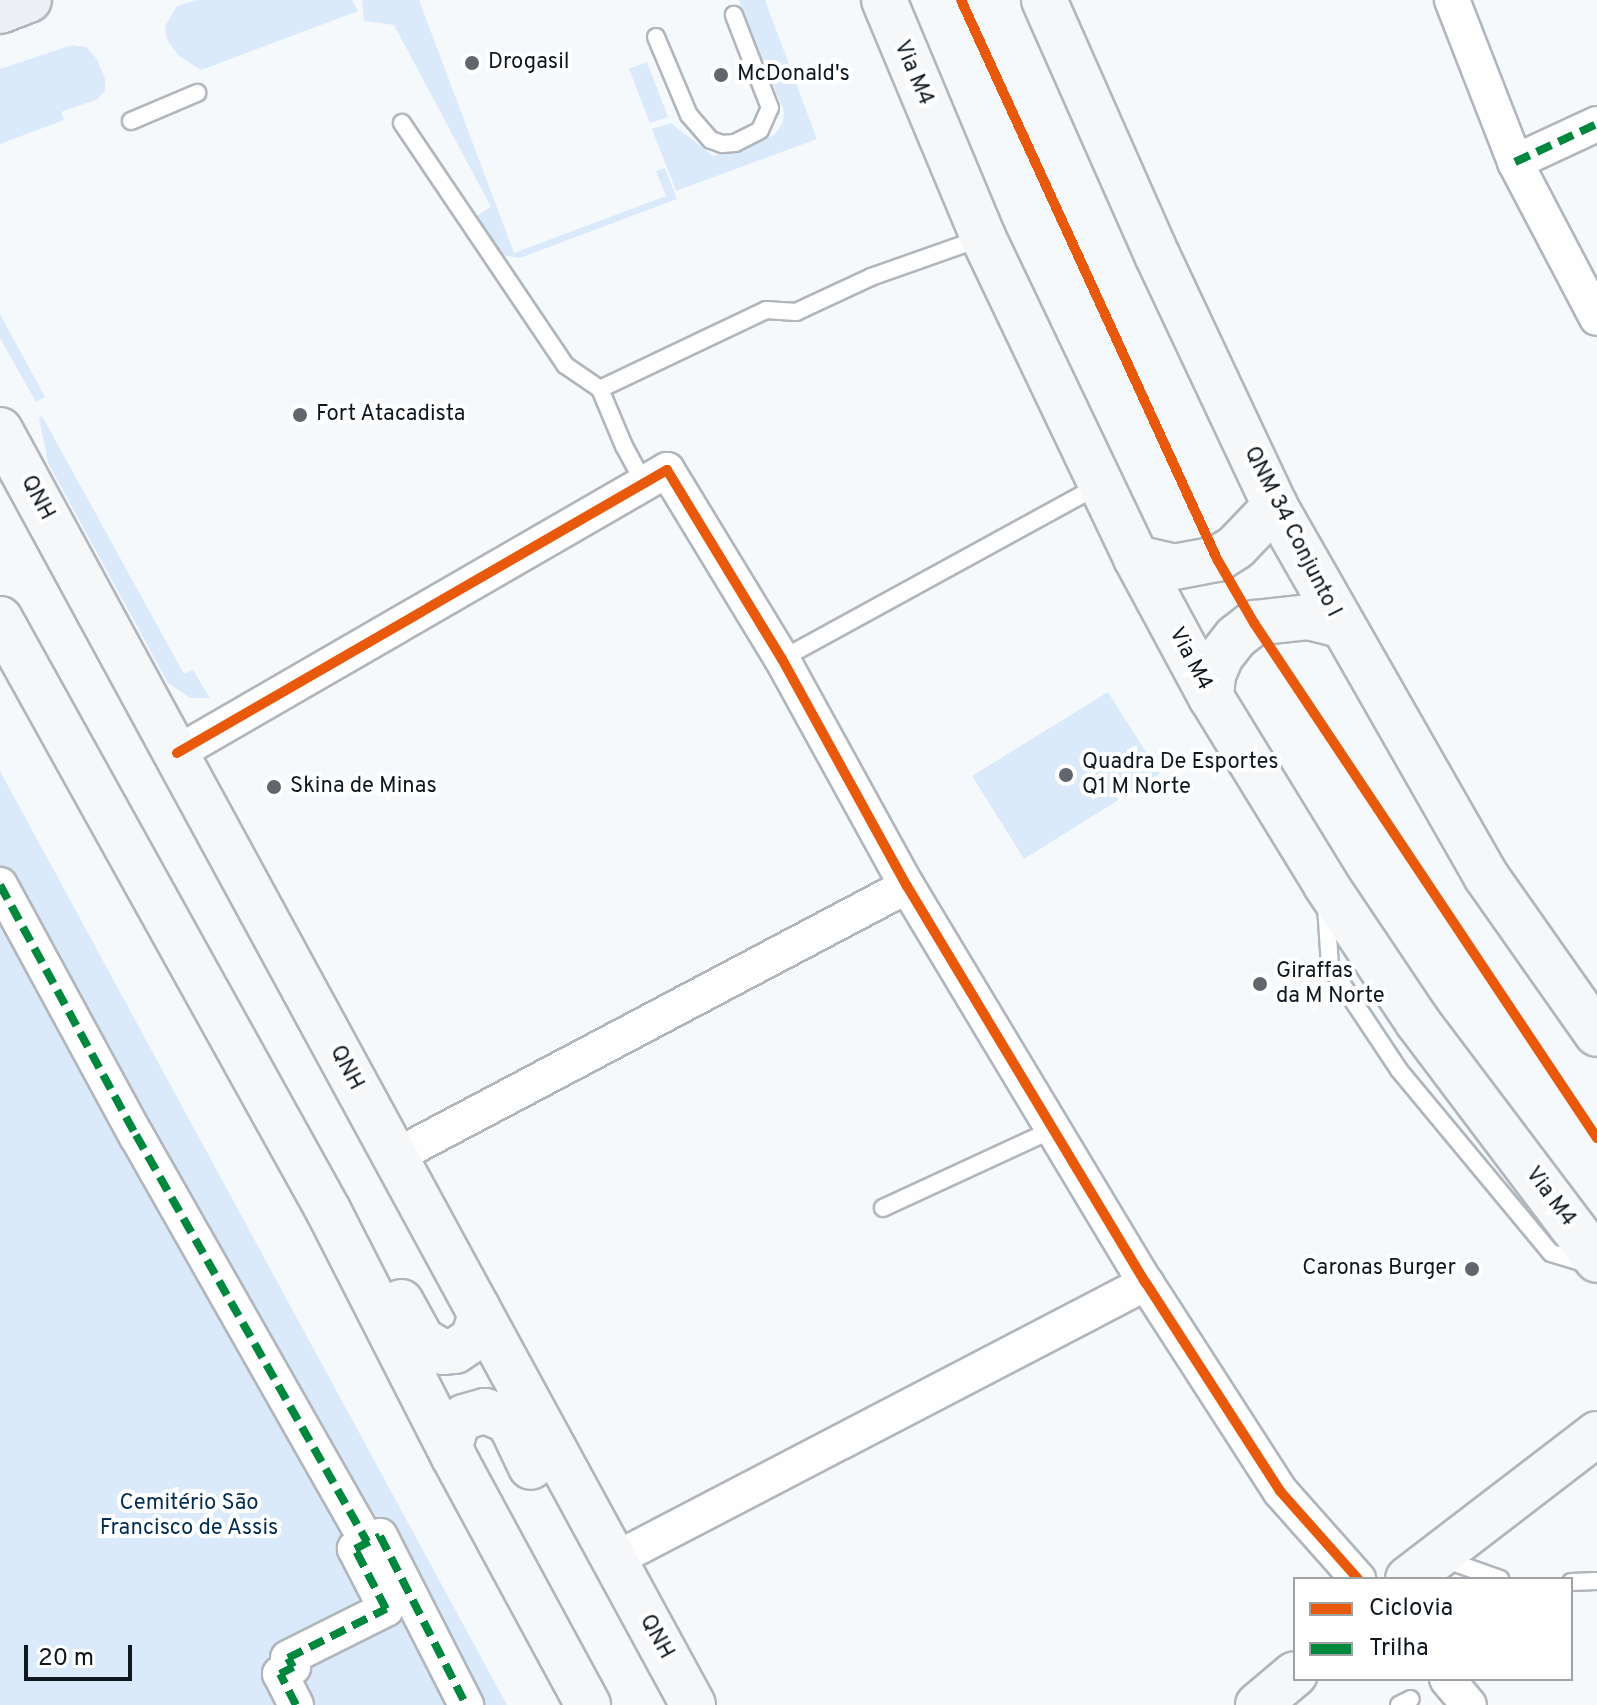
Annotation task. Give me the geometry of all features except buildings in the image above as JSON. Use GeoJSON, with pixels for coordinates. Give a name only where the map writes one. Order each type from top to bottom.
{"type":"FeatureCollection","features":[{"type":"Feature","properties":{"kind":"main road"},"geometry":{"type":"LineString","coordinates":[[0,11],[29,0]]}},
{"type":"Feature","properties":{"kind":"street","name":"QNM 34 Conjunto I"},"geometry":{"type":"LineString","coordinates":[[1044,0],[1158,257],[1275,506],[1340,625],[1486,876],[1597,1034]]}},
{"type":"Feature","properties":{"kind":"street"},"geometry":{"type":"LineString","coordinates":[[1452,0],[1515,162],[1597,318]]}},
{"type":"Feature","properties":{"kind":"street","name":"Via M4"},"geometry":{"type":"LineString","coordinates":[[900,12],[983,237],[1136,558],[1211,697],[1326,885],[1417,1021],[1597,1262]]}},
{"type":"Feature","properties":{"kind":"street"},"geometry":{"type":"LineString","coordinates":[[1515,162],[1597,124]]}},
{"type":"Feature","properties":{"kind":"street","name":"QNH"},"geometry":{"type":"LineString","coordinates":[[0,430],[693,1705]]}},
{"type":"Feature","properties":{"kind":"street"},"geometry":{"type":"LineString","coordinates":[[177,753],[667,470],[782,659],[907,886],[1146,1283],[1280,1491],[1356,1577]]}},
{"type":"Feature","properties":{"kind":"street"},"geometry":{"type":"LineString","coordinates":[[0,500],[12,508],[44,572],[105,625]]}},
{"type":"Feature","properties":{"kind":"street"},"geometry":{"type":"LineString","coordinates":[[1136,558],[1174,567],[1217,559],[1236,547],[1275,506]]}},
{"type":"Feature","properties":{"kind":"street"},"geometry":{"type":"LineString","coordinates":[[1211,697],[1221,656],[1236,637],[1254,623],[1308,617],[1340,625]]}},
{"type":"Feature","properties":{"kind":"street"},"geometry":{"type":"LineString","coordinates":[[0,619],[328,1210],[454,1457],[588,1705]]}},
{"type":"Feature","properties":{"kind":"street"},"geometry":{"type":"LineString","coordinates":[[0,885],[136,1135],[367,1542]]}},
{"type":"Feature","properties":{"kind":"street"},"geometry":{"type":"LineString","coordinates":[[394,1157],[907,886]]}},
{"type":"Feature","properties":{"kind":"street"},"geometry":{"type":"LineString","coordinates":[[1417,1021],[1482,1080],[1574,1201],[1597,1216]]}},
{"type":"Feature","properties":{"kind":"street"},"geometry":{"type":"LineString","coordinates":[[328,1210],[386,1272],[422,1340],[432,1348],[455,1351],[473,1339],[480,1318],[477,1307]]}},
{"type":"Feature","properties":{"kind":"street"},"geometry":{"type":"LineString","coordinates":[[454,1457],[451,1435],[464,1417],[485,1411],[505,1419],[512,1427],[542,1490],[614,1560],[1146,1283]]}},
{"type":"Feature","properties":{"kind":"street"},"geometry":{"type":"LineString","coordinates":[[1422,1568],[1597,1434]]}},
{"type":"Feature","properties":{"kind":"street"},"geometry":{"type":"LineString","coordinates":[[296,1705],[280,1674],[293,1667],[288,1658],[386,1609],[355,1549],[380,1536],[466,1705]]}},
{"type":"Feature","properties":{"kind":"street"},"geometry":{"type":"LineString","coordinates":[[1449,1681],[1469,1705]]}},
{"type":"Feature","properties":{"kind":"lane"},"geometry":{"type":"LineString","coordinates":[[656,37],[689,115],[711,140],[722,144],[735,143],[760,130],[770,108],[734,15]]}},
{"type":"Feature","properties":{"kind":"lane"},"geometry":{"type":"LineString","coordinates":[[131,121],[197,93]]}},
{"type":"Feature","properties":{"kind":"lane"},"geometry":{"type":"LineString","coordinates":[[402,123],[565,365],[600,389],[624,446],[644,483]]}},
{"type":"Feature","properties":{"kind":"lane"},"geometry":{"type":"LineString","coordinates":[[600,389],[766,310],[796,312],[871,277],[983,237]]}},
{"type":"Feature","properties":{"kind":"lane"},"geometry":{"type":"LineString","coordinates":[[782,659],[1100,484]]}},
{"type":"Feature","properties":{"kind":"lane"},"geometry":{"type":"LineString","coordinates":[[1326,885],[1330,966],[1399,1070],[1551,1253],[1582,1263],[1597,1262]]}},
{"type":"Feature","properties":{"kind":"lane"},"geometry":{"type":"LineString","coordinates":[[883,1208],[1054,1129]]}},
{"type":"Feature","properties":{"kind":"lane"},"geometry":{"type":"LineString","coordinates":[[1422,1568],[1486,1577]]}},
{"type":"Feature","properties":{"kind":"lane"},"geometry":{"type":"LineString","coordinates":[[1573,1582],[1597,1581]]}},
{"type":"Feature","properties":{"kind":"green space"},"geometry":{"type":"Polygon","coordinates":[[[196,0],[352,0],[358,11],[201,70],[179,56],[167,40],[165,26],[177,6],[196,0]]]}},
{"type":"Feature","properties":{"kind":"green space"},"geometry":{"type":"Polygon","coordinates":[[[362,0],[419,0],[514,253],[666,196],[656,171],[665,168],[677,199],[520,258],[498,255],[471,219],[491,207],[394,25],[364,21],[362,0]]]}},
{"type":"Feature","properties":{"kind":"green space"},"geometry":{"type":"Polygon","coordinates":[[[739,0],[765,0],[817,139],[676,191],[652,129],[671,123],[713,156],[752,146],[775,134],[782,124],[784,112],[739,0]]]}},
{"type":"Feature","properties":{"kind":"green space"},"geometry":{"type":"Polygon","coordinates":[[[72,45],[86,47],[97,59],[105,79],[105,90],[98,99],[61,112],[64,120],[0,144],[0,69],[72,45]]]}},
{"type":"Feature","properties":{"kind":"green space"},"geometry":{"type":"Polygon","coordinates":[[[647,62],[668,117],[650,123],[629,69],[647,62]]]}},
{"type":"Feature","properties":{"kind":"green space"},"geometry":{"type":"Polygon","coordinates":[[[0,314],[45,397],[36,402],[0,338],[0,314]]]}},
{"type":"Feature","properties":{"kind":"green space"},"geometry":{"type":"Polygon","coordinates":[[[42,416],[184,674],[193,670],[210,698],[190,698],[168,683],[48,463],[39,418],[42,416]]]}},
{"type":"Feature","properties":{"kind":"green space","name":"Quadra De Esportes Q1 M Norte"},"geometry":{"type":"Polygon","coordinates":[[[1108,692],[1160,774],[1024,859],[972,776],[1108,692]]]}},
{"type":"Feature","properties":{"kind":"green space","name":"Cemitério São Francisco de Assis"},"geometry":{"type":"Polygon","coordinates":[[[0,771],[507,1705],[0,1705],[0,771]]]}},
{"type":"Feature","properties":{"kind":"marked path"},"geometry":{"type":"LineString","coordinates":[[1515,162],[1597,124]]}},
{"type":"Feature","properties":{"kind":"marked path"},"geometry":{"type":"LineString","coordinates":[[0,885],[136,1135],[367,1542]]}},
{"type":"Feature","properties":{"kind":"marked path"},"geometry":{"type":"LineString","coordinates":[[296,1705],[280,1674],[293,1667],[288,1658],[386,1609],[355,1549],[380,1536],[466,1705]]}},
{"type":"Feature","properties":{"kind":"cycle path"},"geometry":{"type":"LineString","coordinates":[[961,0],[1217,559],[1254,623],[1597,1138]]}},
{"type":"Feature","properties":{"kind":"cycle path"},"geometry":{"type":"LineString","coordinates":[[177,753],[667,470],[782,659],[907,886],[1146,1283],[1280,1491],[1356,1577]]}},
{"type":"Feature","properties":{"kind":"place","name":"Drogasil"},"geometry":{"type":"Point","coordinates":[472,63]}},
{"type":"Feature","properties":{"kind":"place","name":"McDonald's"},"geometry":{"type":"Point","coordinates":[721,75]}},
{"type":"Feature","properties":{"kind":"place","name":"Fort Atacadista"},"geometry":{"type":"Point","coordinates":[300,415]}},
{"type":"Feature","properties":{"kind":"place","name":"Quadra De Esportes Q1 M Norte"},"geometry":{"type":"Point","coordinates":[1066,775]}},
{"type":"Feature","properties":{"kind":"place","name":"Skina de Minas"},"geometry":{"type":"Point","coordinates":[274,787]}},
{"type":"Feature","properties":{"kind":"place","name":"Giraffas da M Norte"},"geometry":{"type":"Point","coordinates":[1260,984]}},
{"type":"Feature","properties":{"kind":"place","name":"Caronas Burger"},"geometry":{"type":"Point","coordinates":[1472,1269]}}]}
